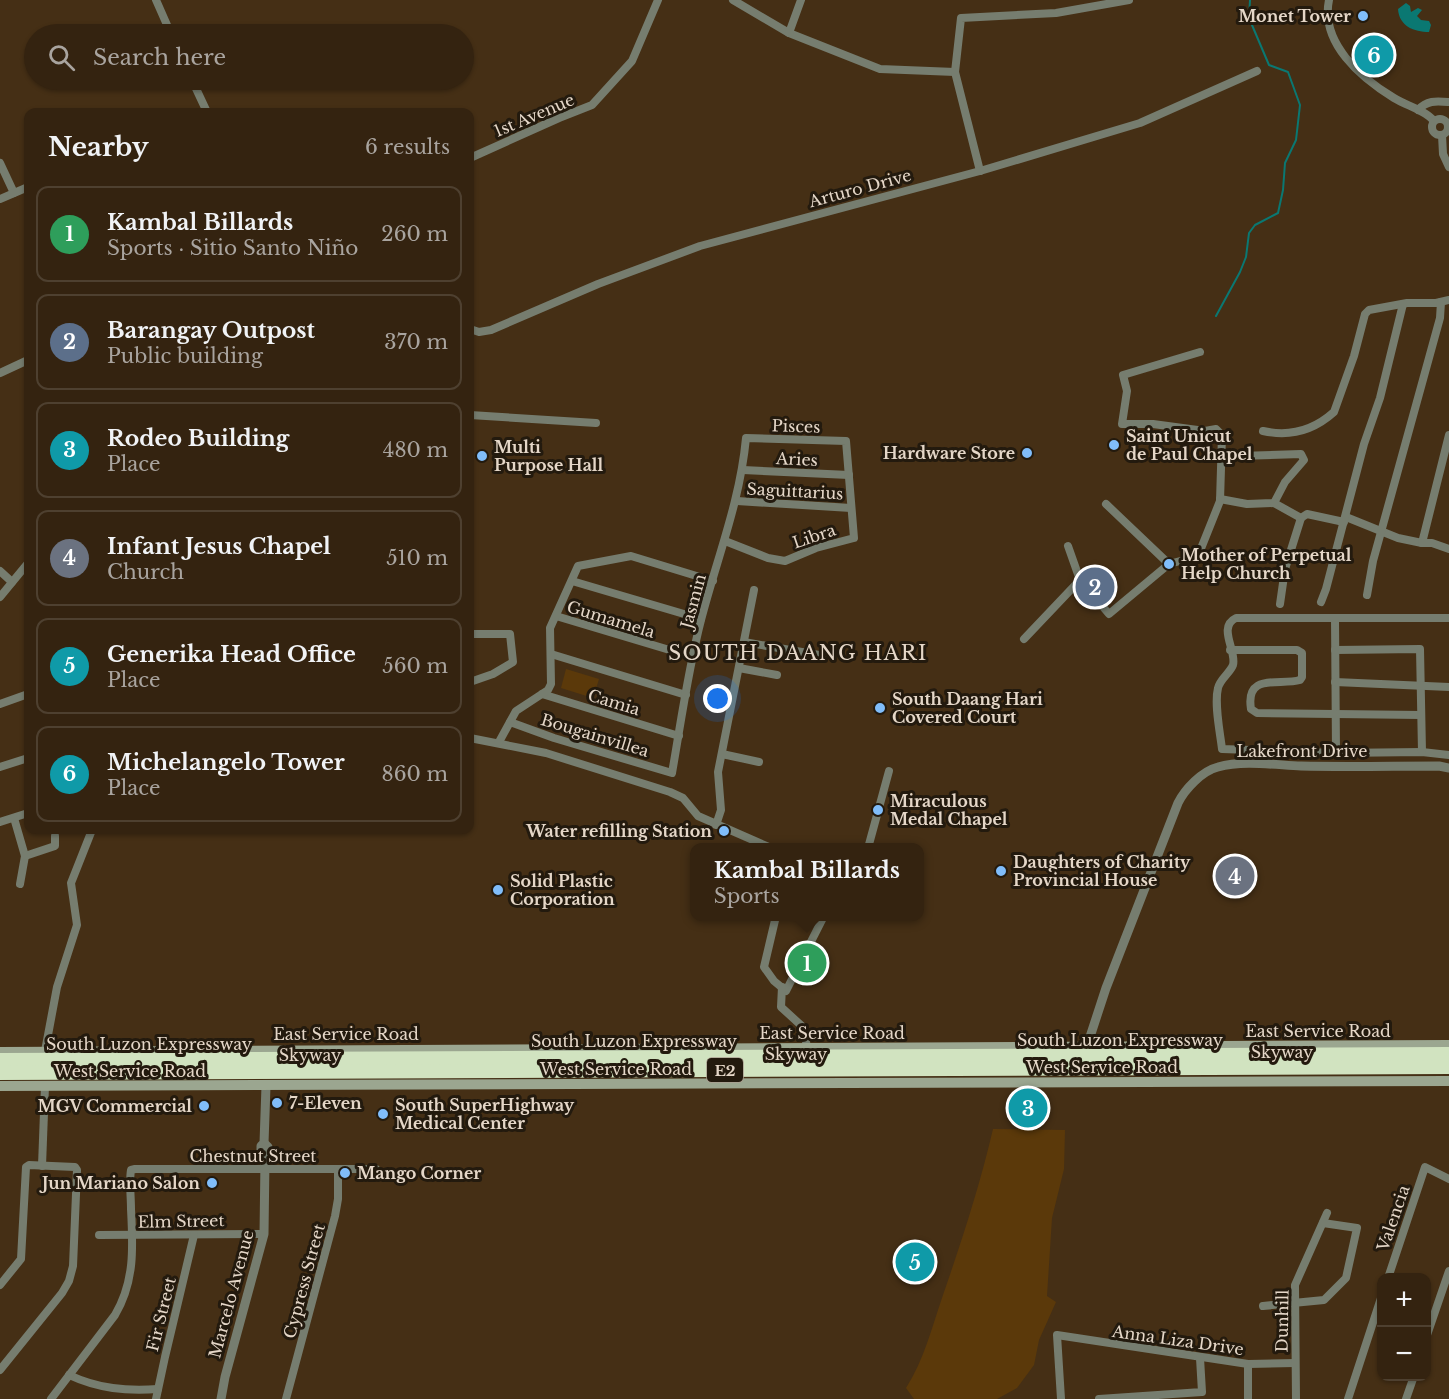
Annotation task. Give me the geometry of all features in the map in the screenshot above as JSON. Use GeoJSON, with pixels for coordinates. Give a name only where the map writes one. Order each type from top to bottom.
{"type":"FeatureCollection","features":[{"type":"Feature","properties":{"kind":"highway","name":"South Luzon Expressway"},"geometry":{"type":"LineString","coordinates":[[0,1060],[1449,1056]]}},
{"type":"Feature","properties":{"kind":"highway","name":"Skyway"},"geometry":{"type":"LineString","coordinates":[[0,1065],[1449,1056]]}},
{"type":"Feature","properties":{"kind":"highway","name":"Skyway"},"geometry":{"type":"LineString","coordinates":[[0,1073],[1449,1067]]}},
{"type":"Feature","properties":{"kind":"highway","name":"South Luzon Expressway"},"geometry":{"type":"LineString","coordinates":[[0,1079],[1449,1073]]}},
{"type":"Feature","properties":{"kind":"main road","name":"East Service Road"},"geometry":{"type":"LineString","coordinates":[[0,1052],[1449,1045]]}},
{"type":"Feature","properties":{"kind":"main road","name":"West Service Road"},"geometry":{"type":"LineString","coordinates":[[0,1086],[1449,1081]]}},
{"type":"Feature","properties":{"kind":"street"},"geometry":{"type":"LineString","coordinates":[[156,0],[167,24]]}},
{"type":"Feature","properties":{"kind":"street","name":"1st Avenue"},"geometry":{"type":"LineString","coordinates":[[474,156],[592,105],[633,61],[658,0]]}},
{"type":"Feature","properties":{"kind":"street"},"geometry":{"type":"LineString","coordinates":[[733,0],[789,33],[880,69],[955,72]]}},
{"type":"Feature","properties":{"kind":"street"},"geometry":{"type":"LineString","coordinates":[[789,33],[801,0]]}},
{"type":"Feature","properties":{"kind":"street"},"geometry":{"type":"LineString","coordinates":[[980,171],[955,72],[962,18],[1056,13],[1129,0]]}},
{"type":"Feature","properties":{"kind":"street"},"geometry":{"type":"LineString","coordinates":[[1329,0],[1328,24],[1341,52],[1382,90],[1430,117],[1434,122]]}},
{"type":"Feature","properties":{"kind":"street","name":"Arturo Drive"},"geometry":{"type":"LineString","coordinates":[[474,330],[491,330],[606,281],[700,246],[980,171],[1140,123],[1257,70]]}},
{"type":"Feature","properties":{"kind":"street"},"geometry":{"type":"LineString","coordinates":[[197,90],[205,108]]}},
{"type":"Feature","properties":{"kind":"street"},"geometry":{"type":"LineString","coordinates":[[1418,110],[1426,102],[1449,102]]}},
{"type":"Feature","properties":{"kind":"street"},"geometry":{"type":"LineString","coordinates":[[1442,135],[1433,131],[1432,126],[1440,119],[1448,124],[1448,129],[1442,135],[1443,154],[1449,167]]}},
{"type":"Feature","properties":{"kind":"street"},"geometry":{"type":"LineString","coordinates":[[0,163],[14,193]]}},
{"type":"Feature","properties":{"kind":"street"},"geometry":{"type":"LineString","coordinates":[[0,199],[24,189]]}},
{"type":"Feature","properties":{"kind":"street"},"geometry":{"type":"LineString","coordinates":[[1263,431],[1300,432],[1334,412],[1354,356],[1365,314],[1369,310],[1403,304],[1445,301],[1373,561],[1367,595]]}},
{"type":"Feature","properties":{"kind":"street"},"geometry":{"type":"LineString","coordinates":[[1321,602],[1364,444],[1380,398],[1403,304]]}},
{"type":"Feature","properties":{"kind":"street"},"geometry":{"type":"LineString","coordinates":[[1068,546],[1080,580],[1109,614],[1169,564],[1195,559],[1198,556],[1220,499],[1222,435],[1216,429],[1205,431],[1153,424],[1122,424],[1127,391],[1123,375],[1200,352]]}},
{"type":"Feature","properties":{"kind":"street"},"geometry":{"type":"LineString","coordinates":[[0,373],[24,362]]}},
{"type":"Feature","properties":{"kind":"street"},"geometry":{"type":"LineString","coordinates":[[474,415],[596,423]]}},
{"type":"Feature","properties":{"kind":"street"},"geometry":{"type":"LineString","coordinates":[[1422,543],[1449,435]]}},
{"type":"Feature","properties":{"kind":"street","name":"Pisces"},"geometry":{"type":"LineString","coordinates":[[746,438],[846,441]]}},
{"type":"Feature","properties":{"kind":"street","name":"Jasmin"},"geometry":{"type":"LineString","coordinates":[[672,773],[701,619],[737,501],[746,438]]}},
{"type":"Feature","properties":{"kind":"street","name":"Libra"},"geometry":{"type":"LineString","coordinates":[[725,541],[768,558],[785,561],[816,548],[854,538],[846,441]]}},
{"type":"Feature","properties":{"kind":"street"},"geometry":{"type":"LineString","coordinates":[[1222,455],[1301,454],[1304,460],[1285,482],[1274,503]]}},
{"type":"Feature","properties":{"kind":"street","name":"Aries"},"geometry":{"type":"LineString","coordinates":[[743,470],[849,476]]}},
{"type":"Feature","properties":{"kind":"street"},"geometry":{"type":"LineString","coordinates":[[1220,499],[1247,504],[1274,503],[1300,518]]}},
{"type":"Feature","properties":{"kind":"street","name":"Saguittarius"},"geometry":{"type":"LineString","coordinates":[[737,501],[851,508]]}},
{"type":"Feature","properties":{"kind":"street"},"geometry":{"type":"LineString","coordinates":[[1106,504],[1169,564]]}},
{"type":"Feature","properties":{"kind":"street"},"geometry":{"type":"LineString","coordinates":[[1280,604],[1285,569],[1300,518],[1307,514],[1345,520],[1398,537],[1432,543],[1449,549]]}},
{"type":"Feature","properties":{"kind":"street"},"geometry":{"type":"LineString","coordinates":[[499,742],[519,708],[548,690],[551,684],[550,628],[578,566],[631,556],[712,581]]}},
{"type":"Feature","properties":{"kind":"street"},"geometry":{"type":"LineString","coordinates":[[0,597],[24,568]]}},
{"type":"Feature","properties":{"kind":"street"},"geometry":{"type":"LineString","coordinates":[[0,571],[12,582]]}},
{"type":"Feature","properties":{"kind":"street"},"geometry":{"type":"LineString","coordinates":[[1024,639],[1080,580]]}},
{"type":"Feature","properties":{"kind":"street"},"geometry":{"type":"LineString","coordinates":[[572,581],[701,619]]}},
{"type":"Feature","properties":{"kind":"street"},"geometry":{"type":"LineString","coordinates":[[716,825],[721,810],[718,782],[722,753],[754,590]]}},
{"type":"Feature","properties":{"kind":"street","name":"Gumamela"},"geometry":{"type":"LineString","coordinates":[[555,616],[693,657]]}},
{"type":"Feature","properties":{"kind":"street"},"geometry":{"type":"LineString","coordinates":[[1449,618],[1236,618],[1228,626],[1232,666],[1217,690],[1222,749],[1336,753],[1422,752],[1449,755]]}},
{"type":"Feature","properties":{"kind":"street"},"geometry":{"type":"LineString","coordinates":[[1335,618],[1336,753]]}},
{"type":"Feature","properties":{"kind":"street"},"geometry":{"type":"LineString","coordinates":[[474,634],[510,634],[513,662],[493,674],[474,681]]}},
{"type":"Feature","properties":{"kind":"street"},"geometry":{"type":"LineString","coordinates":[[744,642],[825,656]]}},
{"type":"Feature","properties":{"kind":"street"},"geometry":{"type":"LineString","coordinates":[[1335,650],[1420,649],[1422,752]]}},
{"type":"Feature","properties":{"kind":"street"},"geometry":{"type":"LineString","coordinates":[[1230,650],[1297,650],[1302,653],[1300,680],[1261,682],[1256,687],[1250,701],[1251,709],[1257,713],[1421,715]]}},
{"type":"Feature","properties":{"kind":"street"},"geometry":{"type":"LineString","coordinates":[[550,654],[686,695]]}},
{"type":"Feature","properties":{"kind":"street"},"geometry":{"type":"LineString","coordinates":[[739,668],[777,675]]}},
{"type":"Feature","properties":{"kind":"street"},"geometry":{"type":"LineString","coordinates":[[1335,682],[1449,687]]}},
{"type":"Feature","properties":{"kind":"street","name":"Camia"},"geometry":{"type":"LineString","coordinates":[[542,694],[679,736]]}},
{"type":"Feature","properties":{"kind":"street"},"geometry":{"type":"LineString","coordinates":[[0,704],[24,695]]}},
{"type":"Feature","properties":{"kind":"street","name":"Bougainvillea"},"geometry":{"type":"LineString","coordinates":[[510,722],[554,738],[672,773]]}},
{"type":"Feature","properties":{"kind":"street"},"geometry":{"type":"LineString","coordinates":[[474,739],[499,742],[578,761],[670,792],[683,798],[698,816],[759,843]]}},
{"type":"Feature","properties":{"kind":"street"},"geometry":{"type":"LineString","coordinates":[[722,753],[759,762]]}},
{"type":"Feature","properties":{"kind":"street"},"geometry":{"type":"LineString","coordinates":[[0,767],[24,759]]}},
{"type":"Feature","properties":{"kind":"street","name":"Lakefront Drive"},"geometry":{"type":"LineString","coordinates":[[1087,1046],[1106,988],[1178,803],[1205,773],[1217,767],[1234,764],[1333,767],[1439,766],[1449,768]]}},
{"type":"Feature","properties":{"kind":"street"},"geometry":{"type":"LineString","coordinates":[[869,843],[889,771]]}},
{"type":"Feature","properties":{"kind":"street"},"geometry":{"type":"LineString","coordinates":[[0,822],[24,814]]}},
{"type":"Feature","properties":{"kind":"street"},"geometry":{"type":"LineString","coordinates":[[14,818],[25,856],[24,872],[20,884]]}},
{"type":"Feature","properties":{"kind":"street"},"geometry":{"type":"LineString","coordinates":[[45,1051],[57,987],[77,925],[71,883],[90,834]]}},
{"type":"Feature","properties":{"kind":"street"},"geometry":{"type":"LineString","coordinates":[[25,856],[55,846],[55,836]]}},
{"type":"Feature","properties":{"kind":"street"},"geometry":{"type":"LineString","coordinates":[[775,921],[764,966],[769,975],[786,991],[821,921]]}},
{"type":"Feature","properties":{"kind":"street"},"geometry":{"type":"LineString","coordinates":[[782,987],[781,1007],[804,1028],[807,1048]]}},
{"type":"Feature","properties":{"kind":"street"},"geometry":{"type":"LineString","coordinates":[[42,1166],[45,1086]]}},
{"type":"Feature","properties":{"kind":"street","name":"Marcelo Avenue"},"geometry":{"type":"LineString","coordinates":[[221,1399],[264,1234],[265,1159],[261,1156],[261,1146],[264,1143],[266,1086]]}},
{"type":"Feature","properties":{"kind":"street"},"geometry":{"type":"LineString","coordinates":[[0,1285],[21,1259],[26,1169],[29,1165],[77,1168],[73,1266],[69,1281],[62,1293],[0,1370]]}},
{"type":"Feature","properties":{"kind":"street","name":"Valencia"},"geometry":{"type":"LineString","coordinates":[[1390,1273],[1425,1167],[1449,1179]]}},
{"type":"Feature","properties":{"kind":"street","name":"Chestnut Street"},"geometry":{"type":"LineString","coordinates":[[132,1235],[130,1170],[135,1168],[265,1170],[376,1168]]}},
{"type":"Feature","properties":{"kind":"street","name":"Cypress Street"},"geometry":{"type":"LineString","coordinates":[[286,1399],[335,1216],[338,1199],[338,1169]]}},
{"type":"Feature","properties":{"kind":"street","name":"Dunhill"},"geometry":{"type":"LineString","coordinates":[[1296,1399],[1295,1285],[1327,1213]]}},
{"type":"Feature","properties":{"kind":"street"},"geometry":{"type":"LineString","coordinates":[[1263,1306],[1324,1300],[1348,1274],[1358,1228],[1323,1223]]}},
{"type":"Feature","properties":{"kind":"street","name":"Elm Street"},"geometry":{"type":"LineString","coordinates":[[99,1235],[264,1234]]}},
{"type":"Feature","properties":{"kind":"street"},"geometry":{"type":"LineString","coordinates":[[51,1399],[123,1302],[130,1281],[132,1235]]}},
{"type":"Feature","properties":{"kind":"street","name":"Fir Street"},"geometry":{"type":"LineString","coordinates":[[156,1399],[195,1235]]}},
{"type":"Feature","properties":{"kind":"street"},"geometry":{"type":"LineString","coordinates":[[1430,1327],[1449,1271]]}},
{"type":"Feature","properties":{"kind":"street"},"geometry":{"type":"LineString","coordinates":[[1348,1399],[1377,1310]]}},
{"type":"Feature","properties":{"kind":"street","name":"Anna Liza Drive"},"geometry":{"type":"LineString","coordinates":[[1061,1399],[1057,1335],[1248,1364],[1295,1364]]}},
{"type":"Feature","properties":{"kind":"street"},"geometry":{"type":"LineString","coordinates":[[1099,1399],[1202,1392],[1200,1358]]}},
{"type":"Feature","properties":{"kind":"street"},"geometry":{"type":"LineString","coordinates":[[1248,1364],[1248,1399]]}},
{"type":"Feature","properties":{"kind":"street"},"geometry":{"type":"LineString","coordinates":[[69,1375],[106,1388],[158,1389]]}},
{"type":"Feature","properties":{"kind":"street"},"geometry":{"type":"LineString","coordinates":[[1406,1399],[1413,1381]]}},
{"type":"Feature","properties":{"kind":"shaded area"},"geometry":{"type":"Polygon","coordinates":[[[566,669],[599,679],[593,698],[561,688],[566,669]]]}},
{"type":"Feature","properties":{"kind":"shaded area"},"geometry":{"type":"Polygon","coordinates":[[[993,1129],[1065,1130],[1064,1169],[1052,1218],[1047,1296],[1056,1302],[1039,1340],[1034,1365],[1017,1388],[997,1399],[914,1399],[906,1388],[923,1355],[970,1212],[993,1129]]]}},
{"type":"Feature","properties":{"kind":"water"},"geometry":{"type":"Polygon","coordinates":[[[1406,3],[1410,6],[1411,12],[1418,8],[1422,10],[1417,16],[1421,20],[1429,21],[1431,25],[1429,32],[1418,31],[1404,24],[1398,9],[1406,3]]]}},
{"type":"Feature","properties":{"kind":"waterway"},"geometry":{"type":"LineString","coordinates":[[1216,316],[1246,257],[1249,233],[1255,225],[1278,213],[1285,163],[1296,140],[1300,105],[1288,72],[1269,65],[1249,18],[1250,0]]}},
{"type":"Feature","properties":{"kind":"place","name":"Monet Tower"},"geometry":{"type":"Point","coordinates":[1363,16]}},
{"type":"Feature","properties":{"kind":"place","name":"Michelangelo Tower"},"geometry":{"type":"Point","coordinates":[1374,55]}},
{"type":"Feature","properties":{"kind":"place","name":"Saint Unicut de Paul Chapel"},"geometry":{"type":"Point","coordinates":[1114,445]}},
{"type":"Feature","properties":{"kind":"place","name":"Hardware Store"},"geometry":{"type":"Point","coordinates":[1027,453]}},
{"type":"Feature","properties":{"kind":"place","name":"Multi Purpose Hall"},"geometry":{"type":"Point","coordinates":[482,456]}},
{"type":"Feature","properties":{"kind":"place","name":"Mother of Perpetual Help Church"},"geometry":{"type":"Point","coordinates":[1169,564]}},
{"type":"Feature","properties":{"kind":"place","name":"Barangay Outpost"},"geometry":{"type":"Point","coordinates":[1095,587]}},
{"type":"Feature","properties":{"kind":"place","name":"South Daang Hari Covered Court"},"geometry":{"type":"Point","coordinates":[880,708]}},
{"type":"Feature","properties":{"kind":"place","name":"Miraculous Medal Chapel"},"geometry":{"type":"Point","coordinates":[878,810]}},
{"type":"Feature","properties":{"kind":"place","name":"Water refilling Station"},"geometry":{"type":"Point","coordinates":[724,831]}},
{"type":"Feature","properties":{"kind":"place","name":"Daughters of Charity Provincial House"},"geometry":{"type":"Point","coordinates":[1001,871]}},
{"type":"Feature","properties":{"kind":"place","name":"Infant Jesus Chapel"},"geometry":{"type":"Point","coordinates":[1235,876]}},
{"type":"Feature","properties":{"kind":"place","name":"Solid Plastic Corporation"},"geometry":{"type":"Point","coordinates":[498,890]}},
{"type":"Feature","properties":{"kind":"place","name":"Kambal Billards"},"geometry":{"type":"Point","coordinates":[807,963]}},
{"type":"Feature","properties":{"kind":"place","name":"7-Eleven"},"geometry":{"type":"Point","coordinates":[277,1103]}},
{"type":"Feature","properties":{"kind":"place","name":"MGV Commercial"},"geometry":{"type":"Point","coordinates":[204,1106]}},
{"type":"Feature","properties":{"kind":"place","name":"Rodeo Building"},"geometry":{"type":"Point","coordinates":[1028,1108]}},
{"type":"Feature","properties":{"kind":"place","name":"South SuperHighway Medical Center"},"geometry":{"type":"Point","coordinates":[383,1114]}},
{"type":"Feature","properties":{"kind":"place","name":"Mango Corner"},"geometry":{"type":"Point","coordinates":[345,1173]}},
{"type":"Feature","properties":{"kind":"place","name":"Jun Mariano Salon"},"geometry":{"type":"Point","coordinates":[212,1183]}},
{"type":"Feature","properties":{"kind":"place","name":"Generika Head Office"},"geometry":{"type":"Point","coordinates":[915,1262]}},
{"type":"Feature","properties":{"kind":"district","name":"SOUTH DAANG HARI"},"geometry":{"type":"Point","coordinates":[798,653]}}]}
